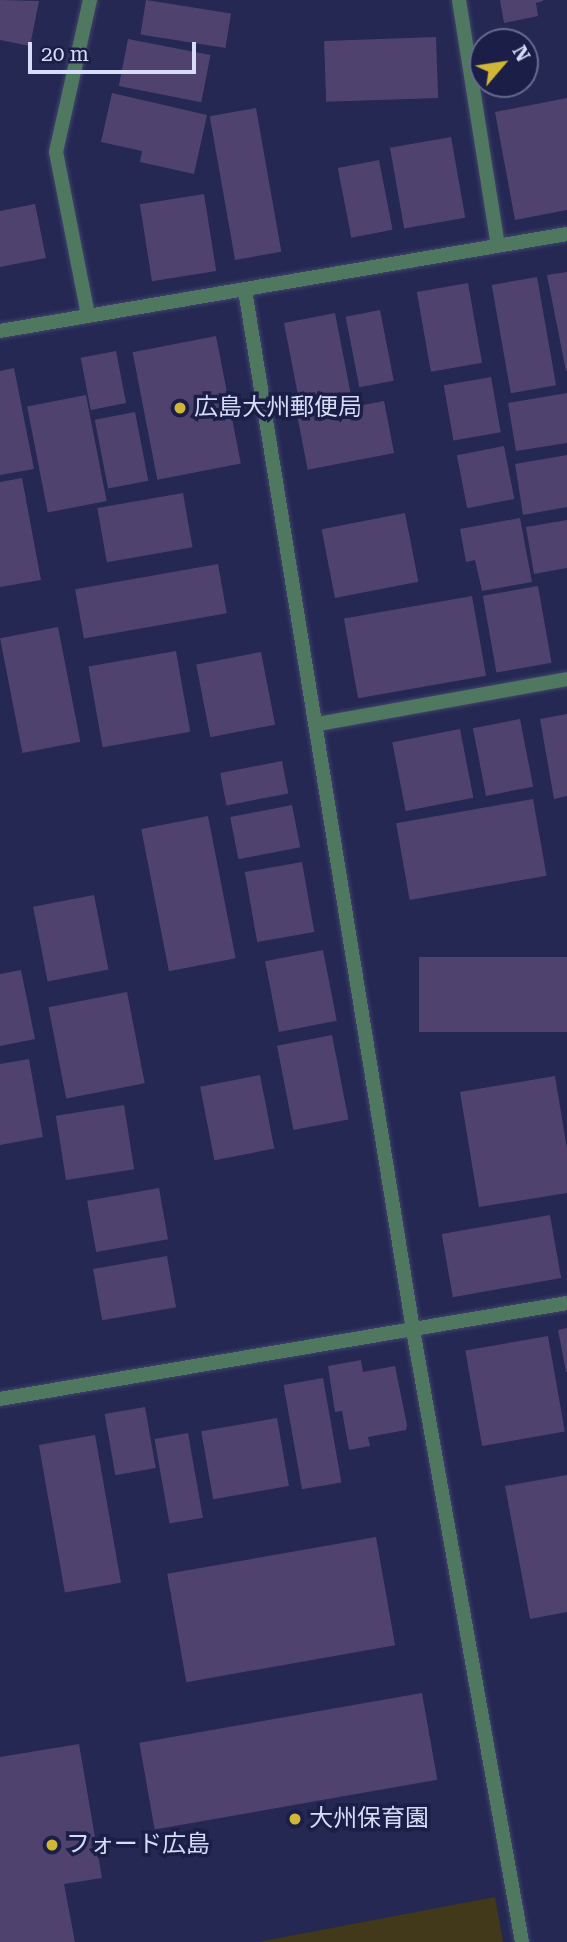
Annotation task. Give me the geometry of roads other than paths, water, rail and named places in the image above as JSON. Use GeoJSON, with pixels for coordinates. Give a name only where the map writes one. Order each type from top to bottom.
{"type":"FeatureCollection","features":[{"type":"Feature","properties":{"kind":"street"},"geometry":{"type":"LineString","coordinates":[[88,315],[56,152],[89,0]]}},
{"type":"Feature","properties":{"kind":"street"},"geometry":{"type":"LineString","coordinates":[[459,0],[498,245]]}},
{"type":"Feature","properties":{"kind":"street"},"geometry":{"type":"LineString","coordinates":[[0,331],[567,234]]}},
{"type":"Feature","properties":{"kind":"street"},"geometry":{"type":"LineString","coordinates":[[245,290],[318,724],[413,1330],[522,1942]]}},
{"type":"Feature","properties":{"kind":"street"},"geometry":{"type":"LineString","coordinates":[[318,724],[567,678]]}},
{"type":"Feature","properties":{"kind":"street"},"geometry":{"type":"LineString","coordinates":[[0,1399],[567,1303]]}},
{"type":"Feature","properties":{"kind":"place","name":"広島大州郵便局"},"geometry":{"type":"Point","coordinates":[180,408]}},
{"type":"Feature","properties":{"kind":"place","name":"大州保育園"},"geometry":{"type":"Point","coordinates":[295,1819]}},
{"type":"Feature","properties":{"kind":"place","name":"フォード広島"},"geometry":{"type":"Point","coordinates":[52,1845]}}]}
